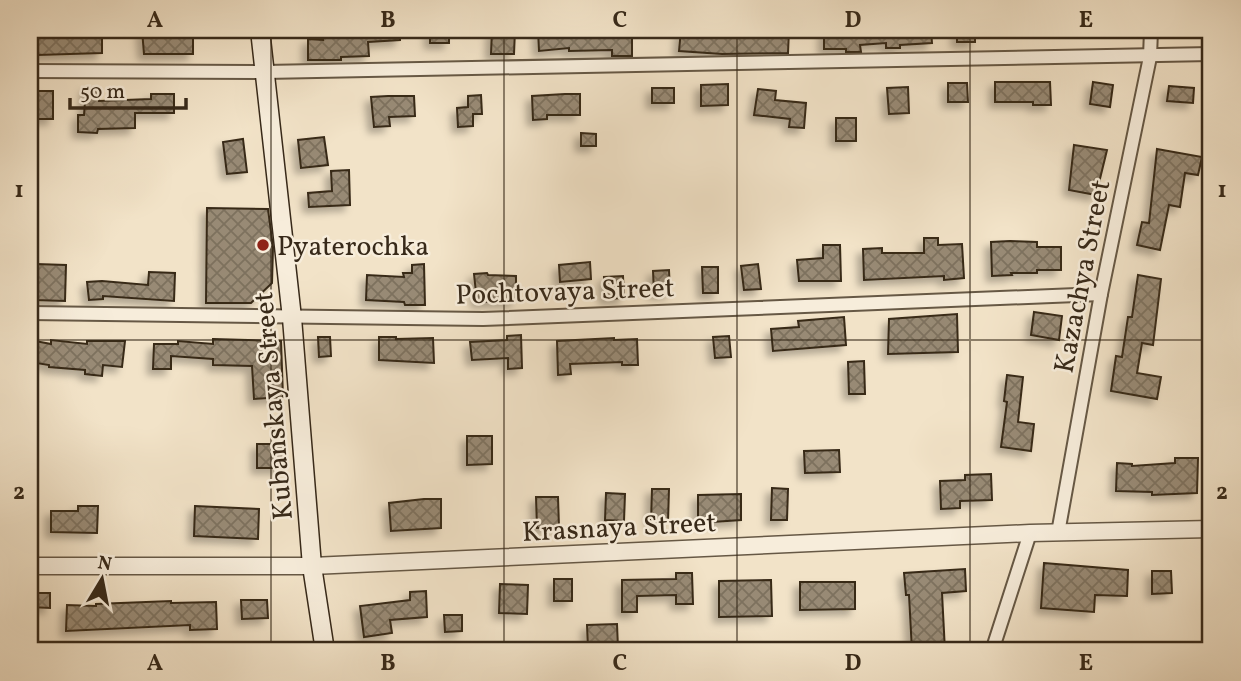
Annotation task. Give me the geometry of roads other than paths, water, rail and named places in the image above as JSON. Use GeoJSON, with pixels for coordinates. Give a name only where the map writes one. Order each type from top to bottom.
{"type":"FeatureCollection","features":[{"type":"Feature","properties":{"kind":"main road","name":"Kubanskaya Street"},"geometry":{"type":"LineString","coordinates":[[260,30],[292,318],[312,566],[325,651]]}},
{"type":"Feature","properties":{"kind":"street","name":"Kazachya Street"},"geometry":{"type":"LineString","coordinates":[[1058,533],[1101,294],[1150,57],[1151,30]]}},
{"type":"Feature","properties":{"kind":"street"},"geometry":{"type":"LineString","coordinates":[[30,71],[265,72],[1211,54]]}},
{"type":"Feature","properties":{"kind":"street","name":"Pochtovaya Street"},"geometry":{"type":"LineString","coordinates":[[30,313],[483,319],[1101,294]]}},
{"type":"Feature","properties":{"kind":"street","name":"Krasnaya Street"},"geometry":{"type":"LineString","coordinates":[[30,566],[312,566],[1030,533],[1211,529]]}},
{"type":"Feature","properties":{"kind":"street"},"geometry":{"type":"LineString","coordinates":[[992,651],[1030,533]]}},
{"type":"Feature","properties":{"kind":"place","name":"Pyaterochka"},"geometry":{"type":"Point","coordinates":[263,245]}}]}
